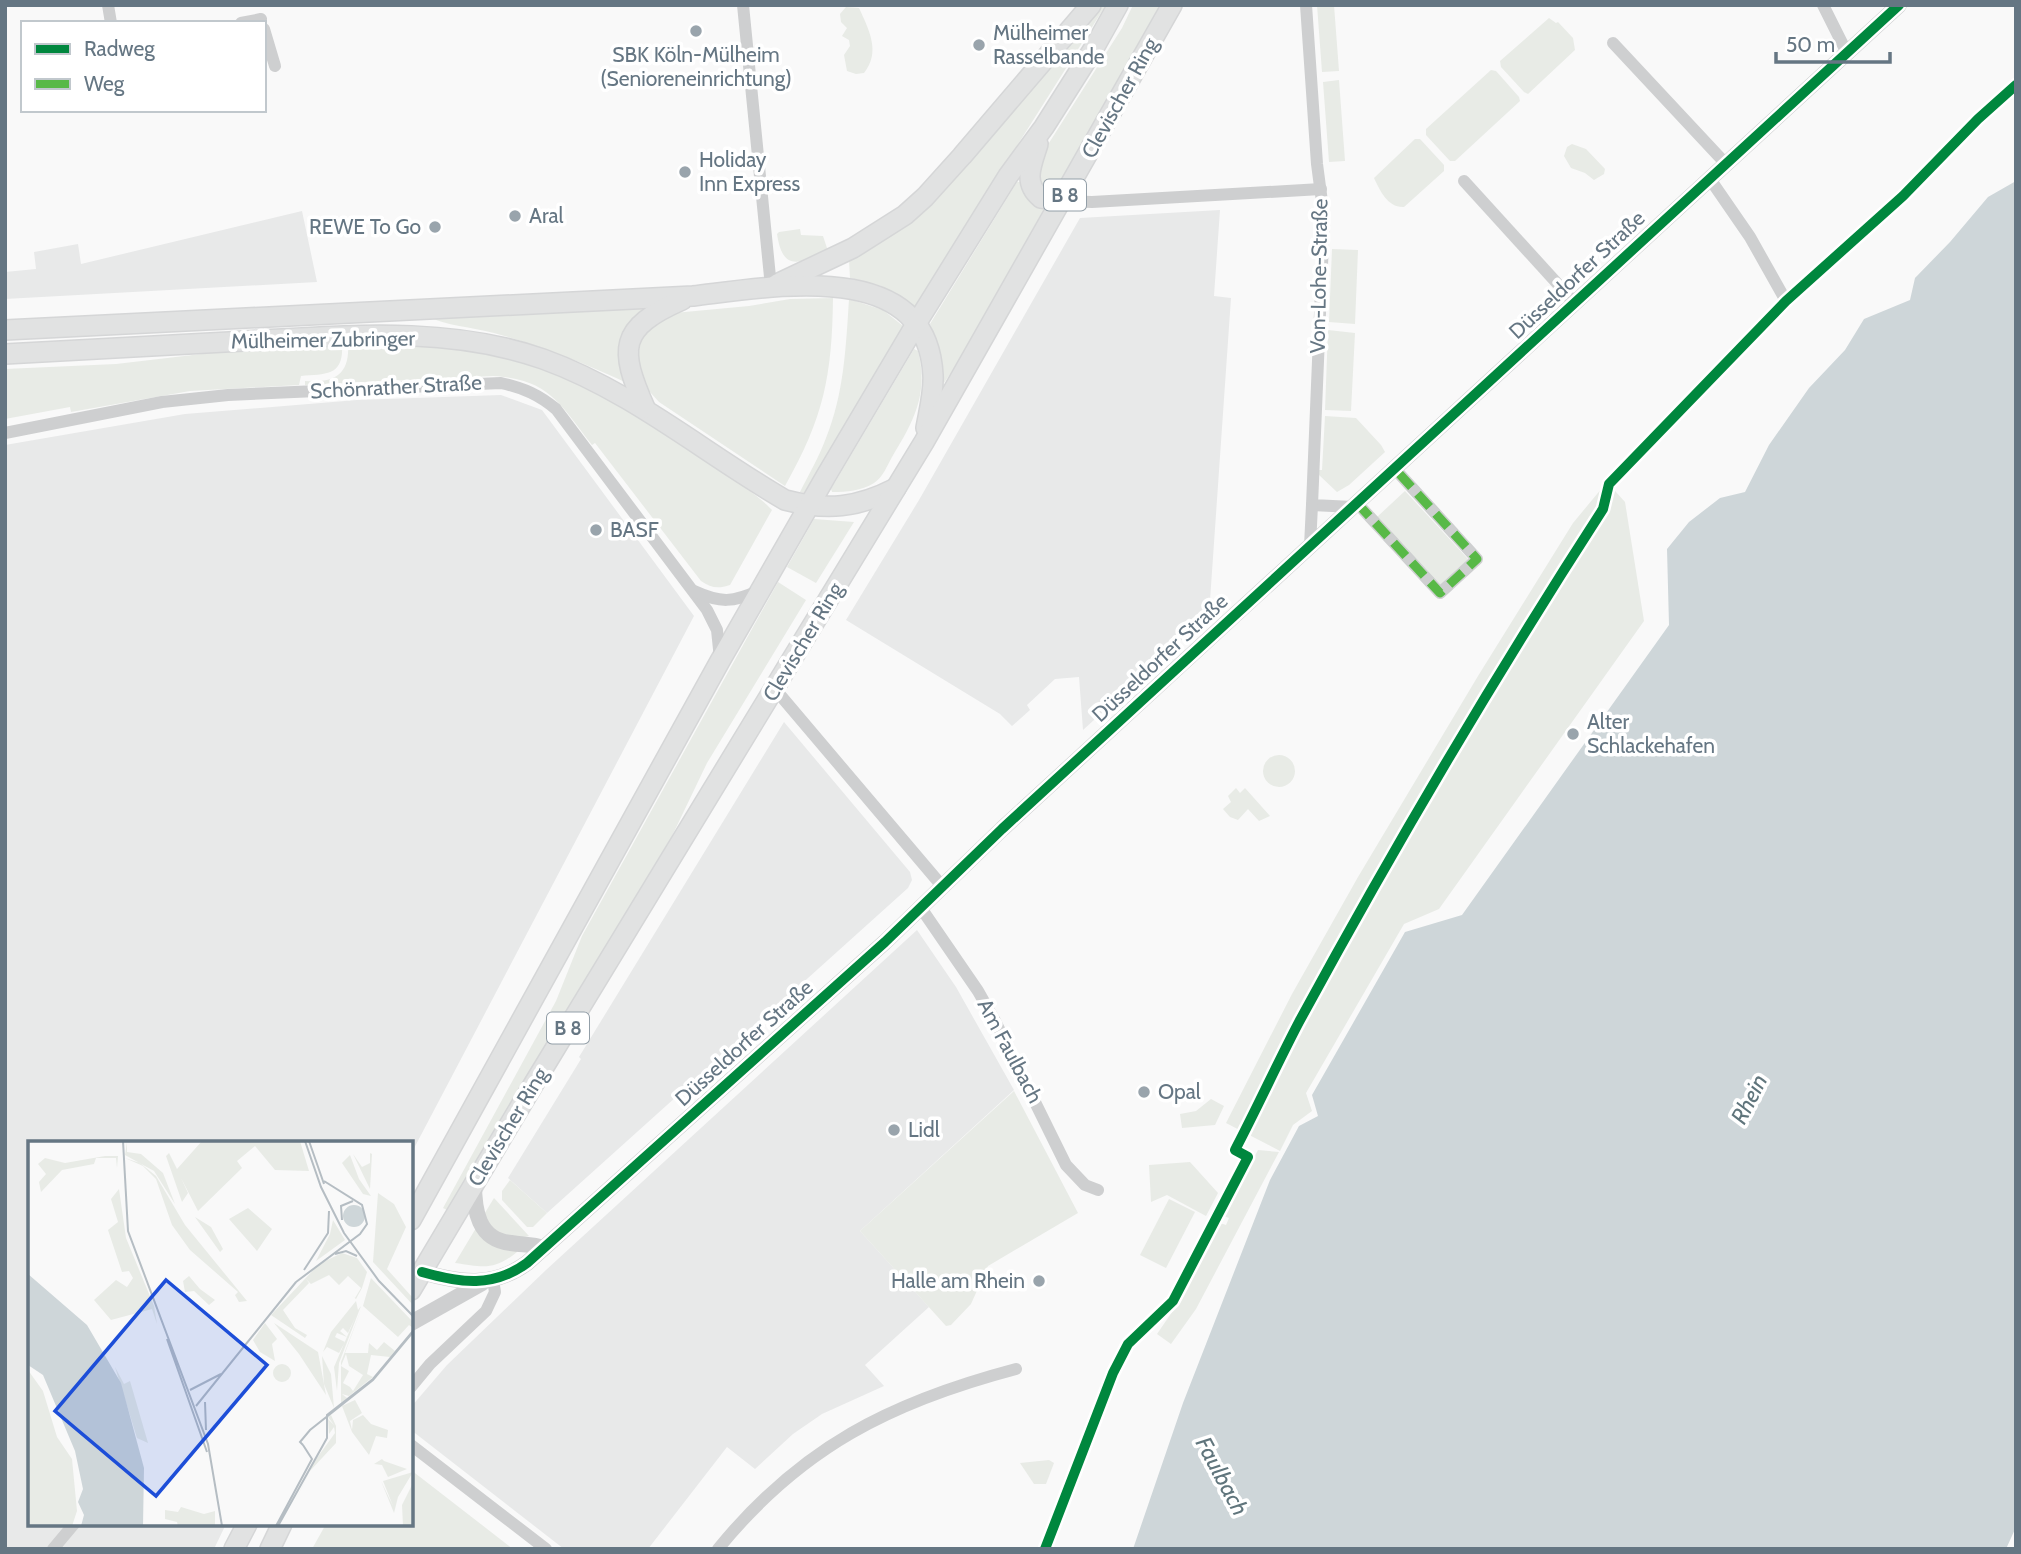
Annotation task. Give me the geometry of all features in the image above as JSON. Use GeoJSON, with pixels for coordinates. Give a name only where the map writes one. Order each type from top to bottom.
{"type":"FeatureCollection","features":[{"type":"Feature","properties":{"kind":"main road"},"geometry":{"type":"LineString","coordinates":[[771,287],[853,248],[905,215],[962,156],[1091,5]]}},
{"type":"Feature","properties":{"kind":"main road","name":"Clevischer Ring"},"geometry":{"type":"LineString","coordinates":[[413,1216],[720,661],[809,507],[916,324],[1009,176],[1044,127],[1118,5]]}},
{"type":"Feature","properties":{"kind":"main road","name":"Clevischer Ring"},"geometry":{"type":"LineString","coordinates":[[416,1271],[474,1183],[924,442],[1172,5]]}},
{"type":"Feature","properties":{"kind":"main road","name":"B 8"},"geometry":{"type":"LineString","coordinates":[[1044,127],[1030,172],[1031,187],[1041,198],[1062,201]]}},
{"type":"Feature","properties":{"kind":"main road"},"geometry":{"type":"LineString","coordinates":[[771,287],[842,286],[857,289],[889,300],[916,324],[928,348],[934,376],[924,442]]}},
{"type":"Feature","properties":{"kind":"main road","name":"Mülheimer Zubringer"},"geometry":{"type":"LineString","coordinates":[[5,330],[693,296],[771,287]]}},
{"type":"Feature","properties":{"kind":"main road"},"geometry":{"type":"LineString","coordinates":[[645,408],[629,369],[630,341],[645,320],[655,312],[693,296]]}},
{"type":"Feature","properties":{"kind":"main road","name":"Mülheimer Zubringer"},"geometry":{"type":"LineString","coordinates":[[5,354],[353,336],[475,342],[507,348],[544,359],[613,390],[645,408],[773,493],[785,500],[809,507]]}},
{"type":"Feature","properties":{"kind":"main road"},"geometry":{"type":"LineString","coordinates":[[809,507],[853,506],[897,487]]}},
{"type":"Feature","properties":{"kind":"main road"},"geometry":{"type":"LineString","coordinates":[[234,1549],[246,1526]]}},
{"type":"Feature","properties":{"kind":"main road"},"geometry":{"type":"LineString","coordinates":[[270,1549],[281,1526]]}},
{"type":"Feature","properties":{"kind":"street"},"geometry":{"type":"LineString","coordinates":[[743,5],[771,287]]}},
{"type":"Feature","properties":{"kind":"street","name":"Von-Lohe-Straße"},"geometry":{"type":"LineString","coordinates":[[1306,5],[1324,217],[1310,546]]}},
{"type":"Feature","properties":{"kind":"street"},"geometry":{"type":"LineString","coordinates":[[1823,5],[1847,53]]}},
{"type":"Feature","properties":{"kind":"street","name":"Düsseldorfer Straße"},"geometry":{"type":"LineString","coordinates":[[416,1271],[452,1281],[488,1281],[519,1269],[544,1248],[921,908],[1899,5]]}},
{"type":"Feature","properties":{"kind":"street"},"geometry":{"type":"LineString","coordinates":[[266,33],[275,66]]}},
{"type":"Feature","properties":{"kind":"street"},"geometry":{"type":"LineString","coordinates":[[1613,43],[1726,164]]}},
{"type":"Feature","properties":{"kind":"street"},"geometry":{"type":"LineString","coordinates":[[1710,179],[1750,237],[1786,301]]}},
{"type":"Feature","properties":{"kind":"street","name":"Düsseldorfer Straße"},"geometry":{"type":"LineString","coordinates":[[1464,181],[1575,303]]}},
{"type":"Feature","properties":{"kind":"street"},"geometry":{"type":"LineString","coordinates":[[1062,201],[1092,202],[1321,189]]}},
{"type":"Feature","properties":{"kind":"street","name":"Schönrather Straße"},"geometry":{"type":"LineString","coordinates":[[5,433],[162,402],[228,395],[501,383],[520,387],[538,395],[556,410],[694,591],[714,624],[720,661]]}},
{"type":"Feature","properties":{"kind":"street"},"geometry":{"type":"LineString","coordinates":[[1312,505],[1355,505],[1440,593],[1477,559],[1395,469]]}},
{"type":"Feature","properties":{"kind":"street"},"geometry":{"type":"LineString","coordinates":[[694,591],[720,601],[747,596],[761,590]]}},
{"type":"Feature","properties":{"kind":"street"},"geometry":{"type":"LineString","coordinates":[[775,689],[942,886]]}},
{"type":"Feature","properties":{"kind":"street","name":"Am Faulbach"},"geometry":{"type":"LineString","coordinates":[[921,908],[978,991],[995,1021],[1066,1165],[1085,1185],[1098,1190]]}},
{"type":"Feature","properties":{"kind":"street"},"geometry":{"type":"LineString","coordinates":[[474,1183],[475,1209],[481,1226],[487,1232],[502,1242],[544,1248]]}},
{"type":"Feature","properties":{"kind":"street"},"geometry":{"type":"LineString","coordinates":[[413,1322],[488,1281],[495,1292],[486,1311],[430,1364],[413,1385]]}},
{"type":"Feature","properties":{"kind":"street"},"geometry":{"type":"LineString","coordinates":[[718,1549],[775,1488],[844,1437],[883,1415],[938,1392],[1016,1369]]}},
{"type":"Feature","properties":{"kind":"street"},"geometry":{"type":"LineString","coordinates":[[413,1447],[546,1549]]}},
{"type":"Feature","properties":{"kind":"street"},"geometry":{"type":"LineString","coordinates":[[53,1549],[72,1526]]}},
{"type":"Feature","properties":{"kind":"shaded area"},"geometry":{"type":"Polygon","coordinates":[[[1101,5],[1106,5],[915,307],[881,286],[850,278],[849,260],[897,231],[948,185],[1101,5]]]}},
{"type":"Feature","properties":{"kind":"shaded area"},"geometry":{"type":"Polygon","coordinates":[[[1133,5],[1160,5],[1051,193],[1038,186],[1042,154],[1122,28],[1133,5]]]}},
{"type":"Feature","properties":{"kind":"shaded area"},"geometry":{"type":"Polygon","coordinates":[[[1317,5],[1334,5],[1339,71],[1322,72],[1317,5]]]}},
{"type":"Feature","properties":{"kind":"shaded area"},"geometry":{"type":"Polygon","coordinates":[[[846,7],[859,8],[872,41],[872,57],[864,73],[847,71],[844,55],[850,46],[849,40],[842,36],[847,28],[841,22],[840,14],[846,7]]]}},
{"type":"Feature","properties":{"kind":"shaded area"},"geometry":{"type":"Polygon","coordinates":[[[1549,18],[1558,22],[1573,38],[1575,50],[1528,94],[1501,67],[1500,61],[1549,18]]]}},
{"type":"Feature","properties":{"kind":"shaded area"},"geometry":{"type":"Polygon","coordinates":[[[1491,70],[1496,71],[1520,101],[1455,161],[1450,161],[1426,135],[1426,129],[1491,70]]]}},
{"type":"Feature","properties":{"kind":"shaded area"},"geometry":{"type":"Polygon","coordinates":[[[1339,80],[1345,161],[1329,162],[1323,82],[1339,80]]]}},
{"type":"Feature","properties":{"kind":"shaded area"},"geometry":{"type":"Polygon","coordinates":[[[1415,139],[1420,139],[1444,165],[1444,171],[1404,207],[1398,207],[1385,198],[1374,178],[1415,139]]]}},
{"type":"Feature","properties":{"kind":"shaded area"},"geometry":{"type":"Polygon","coordinates":[[[1572,144],[1586,149],[1605,169],[1604,174],[1594,180],[1571,168],[1564,156],[1567,147],[1572,144]]]}},
{"type":"Feature","properties":{"kind":"shaded area"},"geometry":{"type":"Polygon","coordinates":[[[1017,182],[1021,182],[1029,199],[1045,207],[962,356],[944,383],[942,362],[930,324],[1017,182]]]}},
{"type":"Feature","properties":{"kind":"shaded area"},"geometry":{"type":"Polygon","coordinates":[[[1220,210],[1214,296],[1231,298],[1209,615],[1083,730],[1079,677],[1055,679],[1027,705],[1030,710],[1012,726],[1000,714],[846,620],[919,500],[1080,218],[1220,210]]]}},
{"type":"Feature","properties":{"kind":"shaded area"},"geometry":{"type":"Polygon","coordinates":[[[302,211],[317,282],[5,299],[5,272],[36,269],[34,252],[78,244],[81,264],[302,211]]]}},
{"type":"Feature","properties":{"kind":"shaded area"},"geometry":{"type":"Polygon","coordinates":[[[800,229],[801,235],[823,236],[828,251],[801,261],[788,260],[777,234],[800,229]]]}},
{"type":"Feature","properties":{"kind":"shaded area"},"geometry":{"type":"Polygon","coordinates":[[[1332,249],[1358,250],[1355,324],[1329,322],[1332,249]]]}},
{"type":"Feature","properties":{"kind":"shaded area"},"geometry":{"type":"Polygon","coordinates":[[[833,298],[831,351],[823,395],[809,438],[785,486],[659,402],[640,381],[636,344],[659,317],[790,299],[833,298]]]}},
{"type":"Feature","properties":{"kind":"shaded area"},"geometry":{"type":"Polygon","coordinates":[[[849,299],[883,310],[903,326],[804,493],[800,492],[823,445],[837,404],[843,370],[849,299]]]}},
{"type":"Feature","properties":{"kind":"shaded area"},"geometry":{"type":"Polygon","coordinates":[[[649,308],[625,382],[527,343],[426,316],[649,308]]]}},
{"type":"Feature","properties":{"kind":"shaded area"},"geometry":{"type":"Polygon","coordinates":[[[1328,330],[1355,333],[1351,411],[1325,410],[1328,330]]]}},
{"type":"Feature","properties":{"kind":"shaded area"},"geometry":{"type":"Polygon","coordinates":[[[342,344],[337,368],[326,373],[301,376],[299,385],[190,391],[71,412],[70,407],[5,419],[5,369],[116,364],[244,349],[342,344]]]}},
{"type":"Feature","properties":{"kind":"shaded area"},"geometry":{"type":"Polygon","coordinates":[[[348,344],[416,346],[483,353],[549,372],[634,415],[735,480],[772,510],[730,585],[708,585],[701,581],[595,443],[592,445],[552,396],[528,382],[493,376],[305,385],[305,381],[324,380],[338,375],[346,363],[348,344]]]}},
{"type":"Feature","properties":{"kind":"shaded area"},"geometry":{"type":"Polygon","coordinates":[[[914,349],[918,351],[922,380],[917,406],[907,431],[877,481],[864,488],[832,492],[831,489],[914,349]]]}},
{"type":"Feature","properties":{"kind":"shaded area"},"geometry":{"type":"Polygon","coordinates":[[[501,395],[542,410],[694,616],[413,1150],[413,1141],[28,1141],[28,1526],[225,1526],[214,1549],[5,1549],[5,445],[185,414],[357,400],[501,395]]]}},
{"type":"Feature","properties":{"kind":"shaded area"},"geometry":{"type":"Polygon","coordinates":[[[1325,416],[1356,418],[1385,452],[1349,485],[1337,492],[1318,474],[1318,470],[1322,470],[1325,416]]]}},
{"type":"Feature","properties":{"kind":"shaded area"},"geometry":{"type":"Polygon","coordinates":[[[1607,482],[1625,502],[1644,621],[1439,909],[1404,924],[1306,1093],[1312,1111],[1293,1125],[1280,1151],[1226,1123],[1292,994],[1358,877],[1573,523],[1607,482]]]}},
{"type":"Feature","properties":{"kind":"shaded area"},"geometry":{"type":"Polygon","coordinates":[[[1405,491],[1468,559],[1439,586],[1376,518],[1405,491]]]}},
{"type":"Feature","properties":{"kind":"shaded area"},"geometry":{"type":"Polygon","coordinates":[[[814,519],[854,522],[816,583],[787,567],[814,519]]]}},
{"type":"Feature","properties":{"kind":"shaded area"},"geometry":{"type":"Polygon","coordinates":[[[778,582],[806,600],[707,763],[672,836],[447,1210],[443,1208],[556,1001],[582,936],[778,582]]]}},
{"type":"Feature","properties":{"kind":"shaded area"},"geometry":{"type":"Polygon","coordinates":[[[784,722],[910,872],[912,880],[908,888],[547,1213],[508,1178],[784,722]]]}},
{"type":"Feature","properties":{"kind":"shaded area"},"geometry":{"type":"Polygon","coordinates":[[[1279,755],[1291,759],[1295,771],[1291,783],[1279,787],[1267,783],[1263,771],[1267,759],[1279,755]]]}},
{"type":"Feature","properties":{"kind":"shaded area"},"geometry":{"type":"Polygon","coordinates":[[[1236,788],[1240,793],[1245,788],[1270,816],[1259,821],[1248,809],[1238,820],[1230,817],[1223,809],[1231,802],[1228,796],[1236,788]]]}},
{"type":"Feature","properties":{"kind":"shaded area"},"geometry":{"type":"Polygon","coordinates":[[[917,930],[956,987],[1014,1090],[860,1231],[929,1307],[865,1365],[884,1386],[822,1414],[793,1434],[755,1469],[727,1447],[648,1549],[564,1549],[413,1432],[413,1405],[447,1365],[546,1270],[917,930]]]}},
{"type":"Feature","properties":{"kind":"shaded area"},"geometry":{"type":"Polygon","coordinates":[[[1014,1091],[1078,1213],[988,1266],[971,1304],[951,1325],[946,1326],[860,1231],[1014,1091]]]}},
{"type":"Feature","properties":{"kind":"shaded area"},"geometry":{"type":"Polygon","coordinates":[[[1211,1099],[1224,1106],[1215,1125],[1182,1128],[1180,1114],[1196,1111],[1211,1099]]]}},
{"type":"Feature","properties":{"kind":"shaded area"},"geometry":{"type":"Polygon","coordinates":[[[1258,1150],[1279,1152],[1196,1309],[1171,1344],[1157,1334],[1181,1299],[1220,1223],[1226,1225],[1229,1218],[1224,1216],[1258,1150]]]}},
{"type":"Feature","properties":{"kind":"shaded area"},"geometry":{"type":"Polygon","coordinates":[[[1190,1162],[1218,1193],[1206,1216],[1167,1195],[1151,1202],[1149,1165],[1190,1162]]]}},
{"type":"Feature","properties":{"kind":"shaded area"},"geometry":{"type":"Polygon","coordinates":[[[510,1180],[547,1213],[533,1227],[527,1227],[502,1200],[502,1191],[510,1180]]]}},
{"type":"Feature","properties":{"kind":"shaded area"},"geometry":{"type":"Polygon","coordinates":[[[494,1198],[529,1236],[508,1237],[493,1227],[483,1216],[494,1198]]]}},
{"type":"Feature","properties":{"kind":"shaded area"},"geometry":{"type":"Polygon","coordinates":[[[1169,1199],[1195,1212],[1166,1268],[1140,1255],[1169,1199]]]}},
{"type":"Feature","properties":{"kind":"shaded area"},"geometry":{"type":"Polygon","coordinates":[[[476,1228],[517,1252],[495,1265],[455,1263],[476,1228]]]}},
{"type":"Feature","properties":{"kind":"shaded area"},"geometry":{"type":"Polygon","coordinates":[[[1049,1460],[1054,1463],[1046,1484],[1034,1484],[1020,1463],[1049,1460]]]}},
{"type":"Feature","properties":{"kind":"shaded area"},"geometry":{"type":"Polygon","coordinates":[[[413,1472],[513,1549],[312,1549],[325,1526],[413,1526],[413,1472]]]}},
{"type":"Feature","properties":{"kind":"water"},"geometry":{"type":"Polygon","coordinates":[[[2016,181],[2016,1527],[2006,1549],[1133,1549],[1183,1403],[1270,1180],[1299,1126],[1318,1116],[1312,1095],[1405,932],[1462,915],[1669,625],[1667,549],[1689,522],[1720,498],[1745,492],[1769,445],[1809,388],[1845,350],[1864,319],[1910,300],[1915,278],[1988,197],[2016,181]]]}},
{"type":"Feature","properties":{"kind":"marked path"},"geometry":{"type":"LineString","coordinates":[[1357,503],[1440,593],[1477,559],[1395,469]]}},
{"type":"Feature","properties":{"kind":"cycle path"},"geometry":{"type":"LineString","coordinates":[[422,1272],[463,1281],[489,1280],[527,1263],[885,942],[1002,829],[1899,5]]}},
{"type":"Feature","properties":{"kind":"cycle path"},"geometry":{"type":"LineString","coordinates":[[1045,1549],[1113,1373],[1128,1344],[1173,1301],[1248,1157],[1235,1150],[1299,1022],[1446,762],[1603,509],[1609,484],[1786,301],[1903,196],[1978,119],[2016,85]]}},
{"type":"Feature","properties":{"kind":"place","name":"SBK Köln-Mülheim (Senioreneinrichtung)"},"geometry":{"type":"Point","coordinates":[696,31]}},
{"type":"Feature","properties":{"kind":"place","name":"Mülheimer Rasselbande"},"geometry":{"type":"Point","coordinates":[979,45]}},
{"type":"Feature","properties":{"kind":"place","name":"Holiday Inn Express"},"geometry":{"type":"Point","coordinates":[685,172]}},
{"type":"Feature","properties":{"kind":"place","name":"Aral"},"geometry":{"type":"Point","coordinates":[515,216]}},
{"type":"Feature","properties":{"kind":"place","name":"REWE To Go"},"geometry":{"type":"Point","coordinates":[435,227]}},
{"type":"Feature","properties":{"kind":"place","name":"BASF"},"geometry":{"type":"Point","coordinates":[596,530]}},
{"type":"Feature","properties":{"kind":"place","name":"Alter Schlackehafen"},"geometry":{"type":"Point","coordinates":[1573,734]}},
{"type":"Feature","properties":{"kind":"place","name":"Opal"},"geometry":{"type":"Point","coordinates":[1144,1092]}},
{"type":"Feature","properties":{"kind":"place","name":"Lidl"},"geometry":{"type":"Point","coordinates":[894,1130]}},
{"type":"Feature","properties":{"kind":"place","name":"Halle am Rhein"},"geometry":{"type":"Point","coordinates":[1039,1281]}},
{"type":"Feature","properties":{"kind":"water label","name":"Rhein"},"geometry":{"type":"Point","coordinates":[1749,1099]}},
{"type":"Feature","properties":{"kind":"water label","name":"Faulbach"},"geometry":{"type":"Point","coordinates":[1222,1476]}}]}
